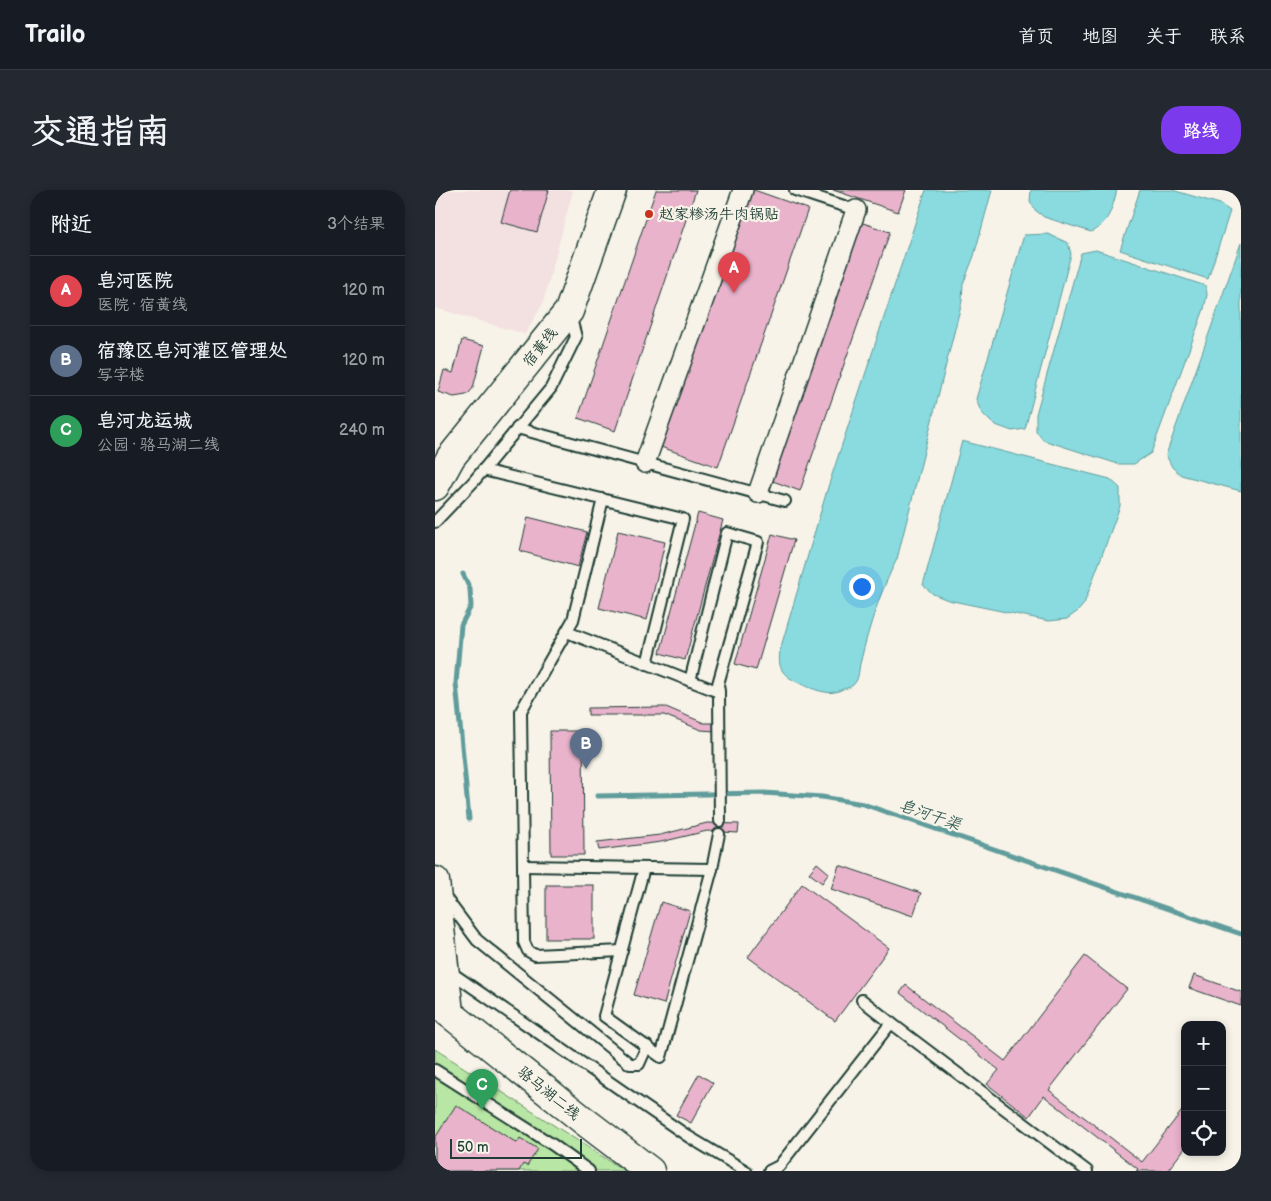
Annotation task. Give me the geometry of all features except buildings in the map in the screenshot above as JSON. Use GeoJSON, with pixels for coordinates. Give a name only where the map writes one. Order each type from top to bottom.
{"type":"FeatureCollection","features":[{"type":"Feature","properties":{"kind":"street","name":"宿黄线"},"geometry":{"type":"LineString","coordinates":[[435,486],[451,457],[569,310],[612,190]]}},
{"type":"Feature","properties":{"kind":"street"},"geometry":{"type":"LineString","coordinates":[[645,463],[743,190]]}},
{"type":"Feature","properties":{"kind":"street"},"geometry":{"type":"LineString","coordinates":[[758,494],[856,210]]}},
{"type":"Feature","properties":{"kind":"street"},"geometry":{"type":"LineString","coordinates":[[435,880],[444,967],[440,1006]]}},
{"type":"Feature","properties":{"kind":"street","name":"骆马湖二线"},"geometry":{"type":"LineString","coordinates":[[440,1006],[650,1171]]}},
{"type":"Feature","properties":{"kind":"lane"},"geometry":{"type":"LineString","coordinates":[[795,190],[856,210]]}},
{"type":"Feature","properties":{"kind":"lane"},"geometry":{"type":"LineString","coordinates":[[435,522],[483,470],[551,388],[576,337],[569,310]]}},
{"type":"Feature","properties":{"kind":"lane"},"geometry":{"type":"LineString","coordinates":[[517,428],[785,501]]}},
{"type":"Feature","properties":{"kind":"lane"},"geometry":{"type":"LineString","coordinates":[[483,470],[683,519],[647,664]]}},
{"type":"Feature","properties":{"kind":"lane"},"geometry":{"type":"LineString","coordinates":[[603,499],[573,620],[521,711],[524,942],[528,951],[539,955],[622,951]]}},
{"type":"Feature","properties":{"kind":"lane"},"geometry":{"type":"LineString","coordinates":[[690,681],[727,533],[758,542],[718,684],[720,821]]}},
{"type":"Feature","properties":{"kind":"lane"},"geometry":{"type":"LineString","coordinates":[[567,632],[719,692]]}},
{"type":"Feature","properties":{"kind":"lane"},"geometry":{"type":"LineString","coordinates":[[644,868],[605,1016],[661,1057],[712,869],[719,834]]}},
{"type":"Feature","properties":{"kind":"lane"},"geometry":{"type":"LineString","coordinates":[[523,866],[712,869]]}},
{"type":"Feature","properties":{"kind":"lane"},"geometry":{"type":"LineString","coordinates":[[435,886],[477,940],[630,1064],[639,1064],[647,1046]]}},
{"type":"Feature","properties":{"kind":"lane"},"geometry":{"type":"LineString","coordinates":[[444,967],[689,1138],[747,1171]]}},
{"type":"Feature","properties":{"kind":"lane"},"geometry":{"type":"LineString","coordinates":[[862,1000],[1087,1171]]}},
{"type":"Feature","properties":{"kind":"lane"},"geometry":{"type":"LineString","coordinates":[[769,1171],[779,1166],[891,1023]]}},
{"type":"Feature","properties":{"kind":"lane"},"geometry":{"type":"LineString","coordinates":[[435,1070],[553,1145],[589,1171]]}},
{"type":"Feature","properties":{"kind":"shaded area"},"geometry":{"type":"Polygon","coordinates":[[[435,190],[573,190],[543,303],[525,334],[435,308],[435,190]]]}},
{"type":"Feature","properties":{"kind":"green space"},"geometry":{"type":"Polygon","coordinates":[[[435,1049],[625,1171],[435,1171],[435,1049]]]}},
{"type":"Feature","properties":{"kind":"water"},"geometry":{"type":"Polygon","coordinates":[[[926,190],[992,190],[974,256],[963,284],[962,301],[897,559],[872,621],[858,677],[852,686],[831,693],[799,683],[786,675],[780,665],[780,650],[828,487],[926,190]]]}},
{"type":"Feature","properties":{"kind":"water"},"geometry":{"type":"Polygon","coordinates":[[[1031,190],[1117,190],[1106,220],[1091,232],[1044,217],[1035,210],[1030,201],[1031,190]]]}},
{"type":"Feature","properties":{"kind":"water"},"geometry":{"type":"Polygon","coordinates":[[[1140,190],[1172,190],[1220,204],[1230,211],[1208,279],[1120,250],[1140,190]]]}},
{"type":"Feature","properties":{"kind":"water"},"geometry":{"type":"Polygon","coordinates":[[[1048,234],[1068,243],[1071,254],[1025,429],[1012,431],[993,424],[981,412],[976,399],[1024,235],[1048,234]]]}},
{"type":"Feature","properties":{"kind":"water"},"geometry":{"type":"Polygon","coordinates":[[[1241,243],[1241,491],[1181,475],[1172,467],[1166,455],[1241,243]]]}},
{"type":"Feature","properties":{"kind":"water"},"geometry":{"type":"Polygon","coordinates":[[[1096,250],[1206,286],[1207,295],[1204,309],[1151,453],[1134,464],[1118,464],[1043,440],[1036,431],[1036,414],[1081,253],[1096,250]]]}},
{"type":"Feature","properties":{"kind":"water"},"geometry":{"type":"Polygon","coordinates":[[[962,441],[1110,479],[1120,488],[1120,506],[1084,604],[1067,619],[1049,621],[948,600],[933,594],[923,585],[962,441]]]}},
{"type":"Feature","properties":{"kind":"waterway","name":"皂河干渠"},"geometry":{"type":"LineString","coordinates":[[463,574],[470,589],[471,606],[461,625],[456,683],[469,819]]}},
{"type":"Feature","properties":{"kind":"waterway","name":"皂河干渠"},"geometry":{"type":"LineString","coordinates":[[597,796],[764,793],[822,797],[863,804],[1241,934]]}},
{"type":"Feature","properties":{"kind":"place","name":"赵家糁汤牛肉锅贴"},"geometry":{"type":"Point","coordinates":[649,214]}},
{"type":"Feature","properties":{"kind":"place","name":"皂河医院"},"geometry":{"type":"Point","coordinates":[734,293]}},
{"type":"Feature","properties":{"kind":"place","name":"宿豫区皂河灌区管理处"},"geometry":{"type":"Point","coordinates":[586,769]}},
{"type":"Feature","properties":{"kind":"place","name":"皂河龙运城"},"geometry":{"type":"Point","coordinates":[482,1110]}}]}
